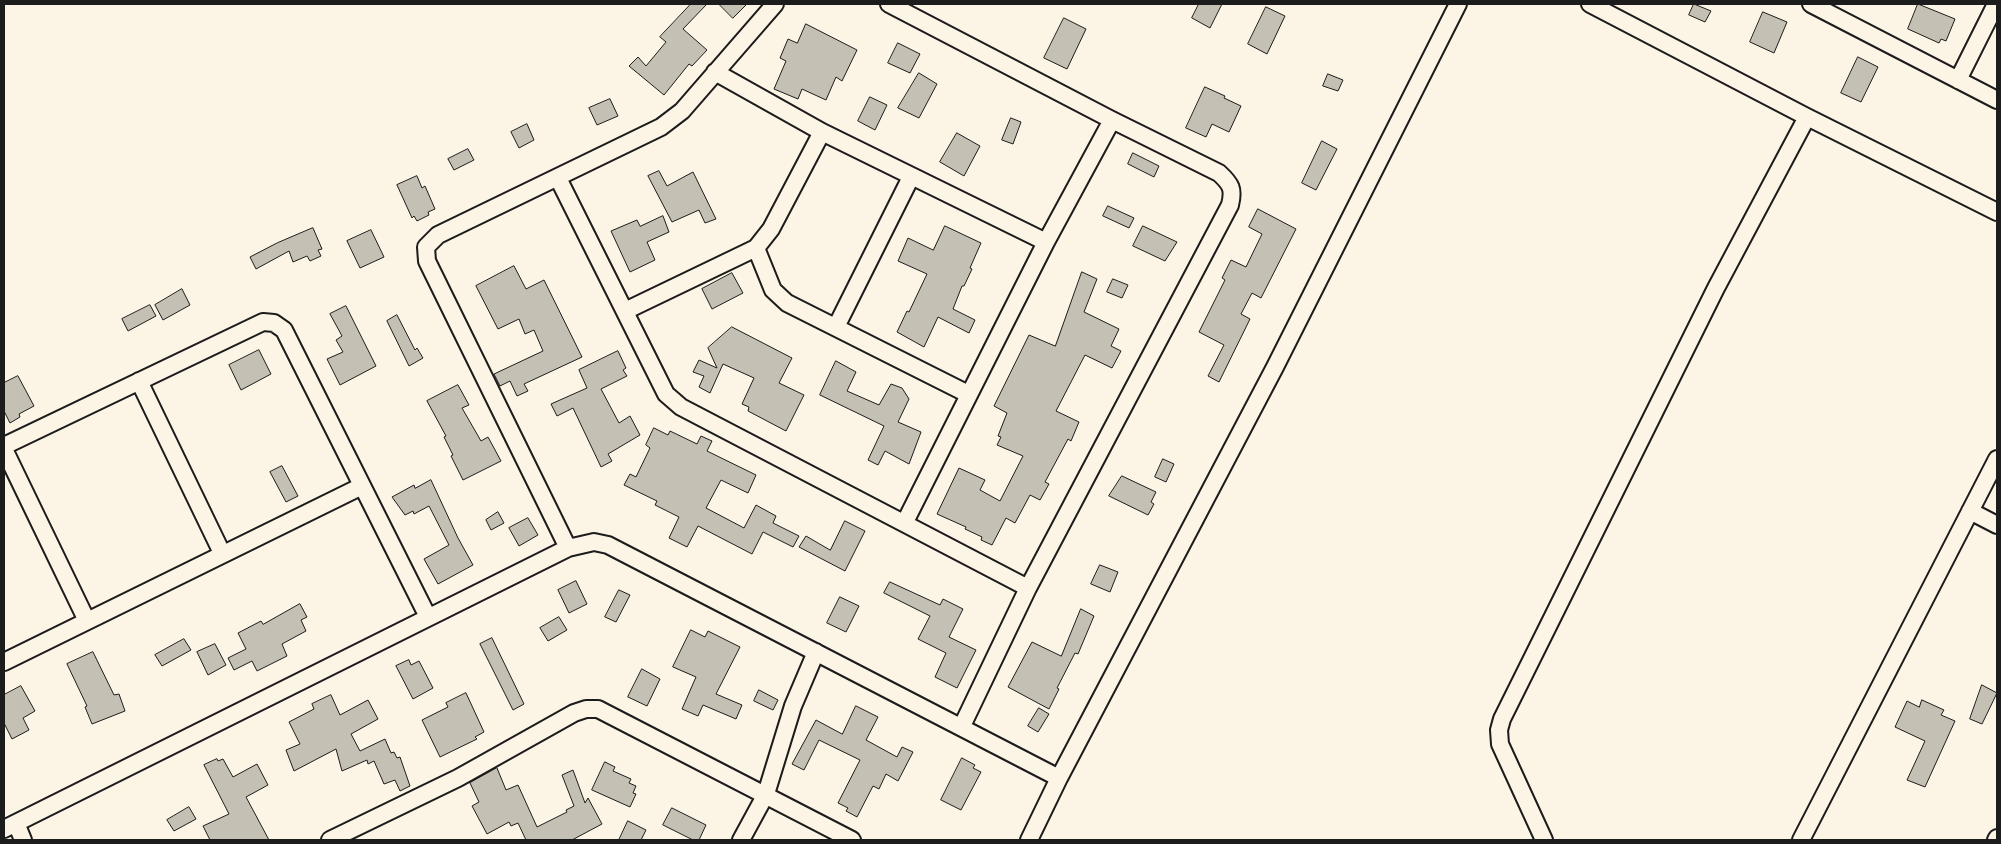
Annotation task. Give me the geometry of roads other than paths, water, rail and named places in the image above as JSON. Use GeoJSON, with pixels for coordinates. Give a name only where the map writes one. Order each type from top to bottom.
{"type":"FeatureCollection","features":[{"type":"Feature","properties":{"kind":"street"},"geometry":{"type":"LineString","coordinates":[[568,548],[427,261],[426,247],[438,235],[661,127],[682,111],[775,4]]}},
{"type":"Feature","properties":{"kind":"street"},"geometry":{"type":"LineString","coordinates":[[890,4],[1112,120],[1219,173],[1230,183],[1233,192],[1230,204],[1028,588],[962,726]]}},
{"type":"Feature","properties":{"kind":"street"},"geometry":{"type":"LineString","coordinates":[[1029,840],[1059,778],[1266,384],[1458,4]]}},
{"type":"Feature","properties":{"kind":"street"},"geometry":{"type":"LineString","coordinates":[[1590,4],[1806,117],[1997,212]]}},
{"type":"Feature","properties":{"kind":"street"},"geometry":{"type":"LineString","coordinates":[[1811,4],[1831,8],[1997,100]]}},
{"type":"Feature","properties":{"kind":"street"},"geometry":{"type":"LineString","coordinates":[[1958,80],[1996,4]]}},
{"type":"Feature","properties":{"kind":"street"},"geometry":{"type":"LineString","coordinates":[[715,72],[822,132],[1046,242]]}},
{"type":"Feature","properties":{"kind":"street"},"geometry":{"type":"LineString","coordinates":[[1544,840],[1500,744],[1499,730],[1502,719],[1716,288],[1806,117]]}},
{"type":"Feature","properties":{"kind":"street"},"geometry":{"type":"LineString","coordinates":[[905,522],[1046,242],[1112,120]]}},
{"type":"Feature","properties":{"kind":"street"},"geometry":{"type":"LineString","coordinates":[[625,311],[756,248],[771,229],[822,132]]}},
{"type":"Feature","properties":{"kind":"street"},"geometry":{"type":"LineString","coordinates":[[836,327],[911,176]]}},
{"type":"Feature","properties":{"kind":"street"},"geometry":{"type":"LineString","coordinates":[[558,178],[666,394],[681,407],[905,522],[1028,588]]}},
{"type":"Feature","properties":{"kind":"street"},"geometry":{"type":"LineString","coordinates":[[756,248],[773,290],[787,303],[968,394]]}},
{"type":"Feature","properties":{"kind":"street"},"geometry":{"type":"LineString","coordinates":[[87,621],[4,448],[263,322],[274,323],[284,330],[428,617]]}},
{"type":"Feature","properties":{"kind":"street"},"geometry":{"type":"LineString","coordinates":[[139,381],[222,553]]}},
{"type":"Feature","properties":{"kind":"street"},"geometry":{"type":"LineString","coordinates":[[1802,840],[1997,459]]}},
{"type":"Feature","properties":{"kind":"street"},"geometry":{"type":"LineString","coordinates":[[4,662],[222,553],[362,486]]}},
{"type":"Feature","properties":{"kind":"street"},"geometry":{"type":"LineString","coordinates":[[1970,511],[1997,525]]}},
{"type":"Feature","properties":{"kind":"street"},"geometry":{"type":"LineString","coordinates":[[23,840],[10,826],[568,548],[594,542],[608,545],[962,726],[1059,778]]}},
{"type":"Feature","properties":{"kind":"street"},"geometry":{"type":"LineString","coordinates":[[741,840],[766,794],[793,706],[816,652]]}},
{"type":"Feature","properties":{"kind":"street"},"geometry":{"type":"LineString","coordinates":[[330,840],[458,778],[574,713],[586,709],[598,709],[852,840]]}}]}
